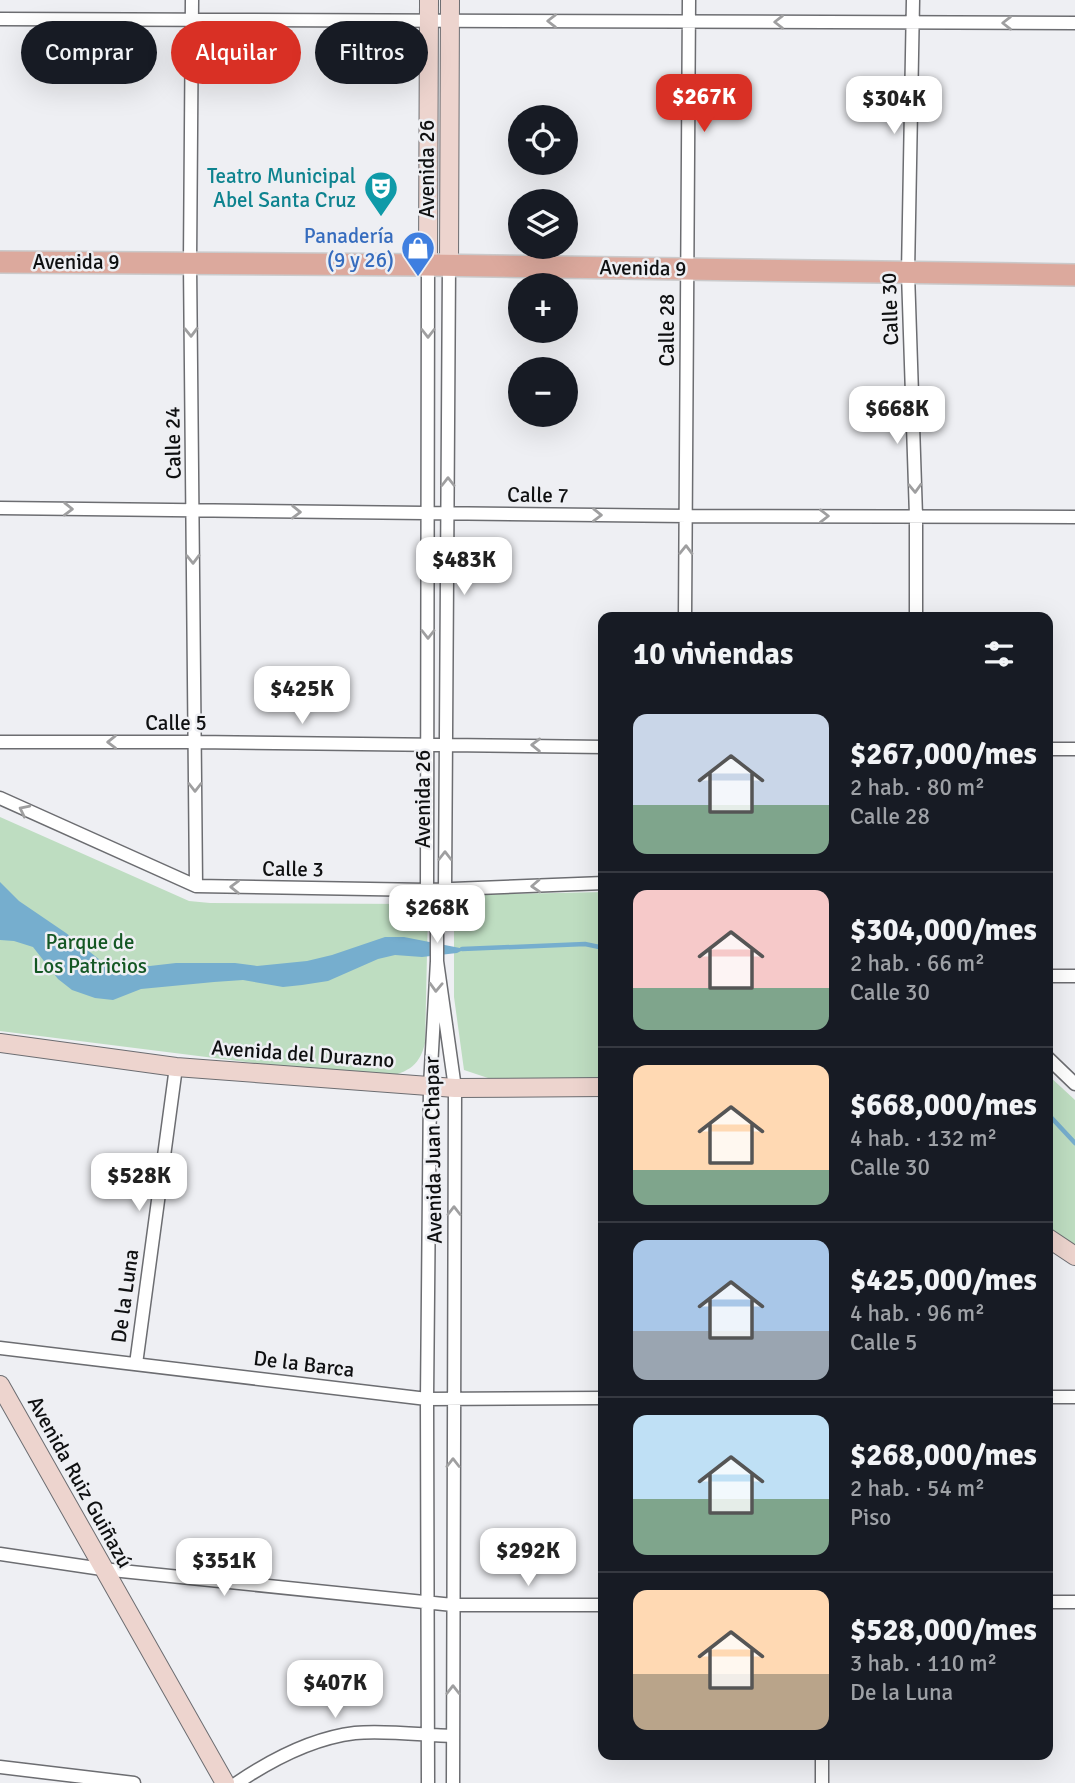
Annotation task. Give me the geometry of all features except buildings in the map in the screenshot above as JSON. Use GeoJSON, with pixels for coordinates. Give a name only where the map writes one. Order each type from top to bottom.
{"type":"FeatureCollection","features":[{"type":"Feature","properties":{"kind":"main road","name":"Avenida 26"},"geometry":{"type":"LineString","coordinates":[[429,0],[439,265]]}},
{"type":"Feature","properties":{"kind":"main road","name":"Avenida 26"},"geometry":{"type":"LineString","coordinates":[[439,265],[450,0]]}},
{"type":"Feature","properties":{"kind":"main road","name":"Avenida 9"},"geometry":{"type":"LineString","coordinates":[[0,262],[439,265],[1075,275]]}},
{"type":"Feature","properties":{"kind":"main road","name":"Avenida del Durazno"},"geometry":{"type":"LineString","coordinates":[[0,1043],[176,1067],[430,1087],[598,1087]]}},
{"type":"Feature","properties":{"kind":"main road"},"geometry":{"type":"LineString","coordinates":[[1053,1241],[1075,1256]]}},
{"type":"Feature","properties":{"kind":"main road","name":"Avenida Ruiz Guiñazú"},"geometry":{"type":"LineString","coordinates":[[0,1385],[225,1783]]}},
{"type":"Feature","properties":{"kind":"street","name":"Calle 24"},"geometry":{"type":"LineString","coordinates":[[192,0],[190,263],[196,887]]}},
{"type":"Feature","properties":{"kind":"street","name":"Calle 28"},"geometry":{"type":"LineString","coordinates":[[685,612],[689,0]]}},
{"type":"Feature","properties":{"kind":"street","name":"Calle 30"},"geometry":{"type":"LineString","coordinates":[[913,0],[908,273],[916,516],[916,612]]}},
{"type":"Feature","properties":{"kind":"street"},"geometry":{"type":"LineString","coordinates":[[0,19],[1075,23]]}},
{"type":"Feature","properties":{"kind":"street","name":"Avenida 26"},"geometry":{"type":"LineString","coordinates":[[437,924],[427,890],[427,744],[428,513],[439,265]]}},
{"type":"Feature","properties":{"kind":"street","name":"Avenida 26"},"geometry":{"type":"LineString","coordinates":[[437,924],[445,890],[448,513],[439,265]]}},
{"type":"Feature","properties":{"kind":"street","name":"Calle 7"},"geometry":{"type":"LineString","coordinates":[[0,508],[687,516],[1075,517]]}},
{"type":"Feature","properties":{"kind":"street","name":"Calle 5"},"geometry":{"type":"LineString","coordinates":[[0,742],[598,747]]}},
{"type":"Feature","properties":{"kind":"street"},"geometry":{"type":"LineString","coordinates":[[1053,749],[1075,749]]}},
{"type":"Feature","properties":{"kind":"street","name":"Calle 3"},"geometry":{"type":"LineString","coordinates":[[0,798],[196,887],[445,890],[598,883]]}},
{"type":"Feature","properties":{"kind":"street"},"geometry":{"type":"LineString","coordinates":[[437,924],[437,961]]}},
{"type":"Feature","properties":{"kind":"street","name":"Avenida Juan Chapar"},"geometry":{"type":"LineString","coordinates":[[428,1783],[427,1399],[430,1087],[437,961]]}},
{"type":"Feature","properties":{"kind":"street","name":"Avenida Juan Chapar"},"geometry":{"type":"LineString","coordinates":[[437,961],[455,1088],[453,1783]]}},
{"type":"Feature","properties":{"kind":"street"},"geometry":{"type":"LineString","coordinates":[[1053,976],[1075,976]]}},
{"type":"Feature","properties":{"kind":"street"},"geometry":{"type":"LineString","coordinates":[[1053,1063],[1075,1084]]}},
{"type":"Feature","properties":{"kind":"street","name":"De la Luna"},"geometry":{"type":"LineString","coordinates":[[136,1363],[176,1067]]}},
{"type":"Feature","properties":{"kind":"street","name":"De la Barca"},"geometry":{"type":"LineString","coordinates":[[0,1348],[427,1399],[598,1398]]}},
{"type":"Feature","properties":{"kind":"street"},"geometry":{"type":"LineString","coordinates":[[1053,1397],[1075,1397]]}},
{"type":"Feature","properties":{"kind":"street"},"geometry":{"type":"LineString","coordinates":[[0,1554],[102,1569],[427,1603],[598,1605]]}},
{"type":"Feature","properties":{"kind":"street"},"geometry":{"type":"LineString","coordinates":[[1053,1602],[1075,1602]]}},
{"type":"Feature","properties":{"kind":"street"},"geometry":{"type":"LineString","coordinates":[[237,1783],[284,1755],[357,1732],[453,1736]]}},
{"type":"Feature","properties":{"kind":"street"},"geometry":{"type":"LineString","coordinates":[[822,1760],[822,1783]]}},
{"type":"Feature","properties":{"kind":"street"},"geometry":{"type":"LineString","coordinates":[[0,1767],[134,1783]]}},
{"type":"Feature","properties":{"kind":"green space","name":"Parque de Los Patricios"},"geometry":{"type":"Polygon","coordinates":[[[0,817],[189,901],[414,904],[428,910],[425,1043],[419,1059],[410,1068],[382,1079],[0,1031],[0,817]]]}},
{"type":"Feature","properties":{"kind":"green space"},"geometry":{"type":"Polygon","coordinates":[[[598,892],[598,1078],[488,1078],[464,1070],[454,997],[454,895],[598,892]]]}},
{"type":"Feature","properties":{"kind":"green space"},"geometry":{"type":"Polygon","coordinates":[[[1053,1080],[1075,1100],[1075,1245],[1053,1230],[1053,1080]]]}},
{"type":"Feature","properties":{"kind":"water"},"geometry":{"type":"Polygon","coordinates":[[[0,882],[19,901],[100,960],[141,967],[176,963],[235,963],[257,966],[307,961],[385,937],[404,937],[465,949],[457,953],[422,957],[395,955],[378,959],[328,981],[302,985],[283,987],[243,980],[141,989],[113,1000],[95,998],[72,990],[58,979],[33,947],[0,940],[0,882]]]}},
{"type":"Feature","properties":{"kind":"waterway"},"geometry":{"type":"LineString","coordinates":[[462,949],[585,944],[598,947]]}},
{"type":"Feature","properties":{"kind":"waterway"},"geometry":{"type":"LineString","coordinates":[[1053,1119],[1075,1143]]}},
{"type":"Feature","properties":{"kind":"place","name":"Teatro Municipal Abel Santa Cruz"},"geometry":{"type":"Point","coordinates":[381,218]}},
{"type":"Feature","properties":{"kind":"place","name":"Panadería (9 y 26)"},"geometry":{"type":"Point","coordinates":[418,278]}}]}
